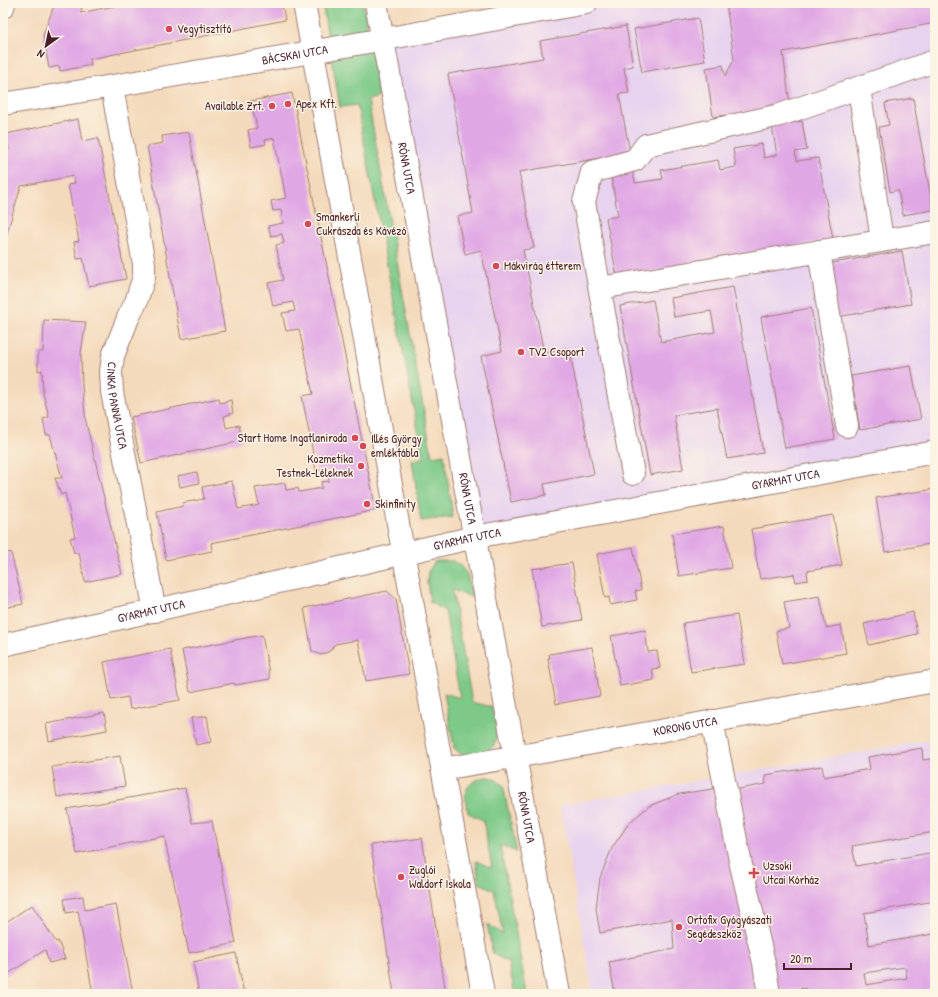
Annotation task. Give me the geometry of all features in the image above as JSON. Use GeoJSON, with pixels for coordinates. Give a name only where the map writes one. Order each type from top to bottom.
{"type":"FeatureCollection","features":[{"type":"Feature","properties":{"kind":"street"},"geometry":{"type":"LineString","coordinates":[[3,7],[4,3]]}},
{"type":"Feature","properties":{"kind":"street"},"geometry":{"type":"LineString","coordinates":[[304,3],[483,994]]}},
{"type":"Feature","properties":{"kind":"street","name":"RÓNA UTCA"},"geometry":{"type":"LineString","coordinates":[[376,3],[559,994]]}},
{"type":"Feature","properties":{"kind":"street","name":"BÁCSKAI UTCA"},"geometry":{"type":"LineString","coordinates":[[3,104],[112,87],[586,3]]}},
{"type":"Feature","properties":{"kind":"street"},"geometry":{"type":"LineString","coordinates":[[633,474],[584,202],[592,172],[635,160],[646,145],[780,115],[935,61]]}},
{"type":"Feature","properties":{"kind":"street","name":"CINKA PANNA UTCA"},"geometry":{"type":"LineString","coordinates":[[112,87],[144,264],[144,277],[136,302],[113,356],[111,372],[112,392],[155,611]]}},
{"type":"Feature","properties":{"kind":"street"},"geometry":{"type":"LineString","coordinates":[[859,88],[882,240]]}},
{"type":"Feature","properties":{"kind":"street"},"geometry":{"type":"LineString","coordinates":[[600,288],[935,232]]}},
{"type":"Feature","properties":{"kind":"street"},"geometry":{"type":"LineString","coordinates":[[818,251],[847,426]]}},
{"type":"Feature","properties":{"kind":"street","name":"GYARMAT UTCA"},"geometry":{"type":"LineString","coordinates":[[3,645],[475,537],[935,452]]}},
{"type":"Feature","properties":{"kind":"street","name":"KORONG UTCA"},"geometry":{"type":"LineString","coordinates":[[442,769],[932,683]]}},
{"type":"Feature","properties":{"kind":"street"},"geometry":{"type":"LineString","coordinates":[[712,721],[741,865],[764,963],[769,994]]}},
{"type":"Feature","properties":{"kind":"shaded area"},"geometry":{"type":"Polygon","coordinates":[[[586,3],[935,3],[935,451],[475,537],[383,40],[586,3]]]}},
{"type":"Feature","properties":{"kind":"shaded area","name":"Uzsoki Utcai Kórház"},"geometry":{"type":"Polygon","coordinates":[[[935,739],[935,994],[593,994],[560,805],[935,739]]]}},
{"type":"Feature","properties":{"kind":"green space"},"geometry":{"type":"Polygon","coordinates":[[[322,3],[363,3],[379,97],[368,100],[432,456],[444,454],[453,517],[421,521],[412,460],[423,458],[357,105],[340,107],[322,3]]]}},
{"type":"Feature","properties":{"kind":"green space"},"geometry":{"type":"Polygon","coordinates":[[[435,561],[453,561],[467,574],[472,597],[452,590],[472,702],[492,707],[496,730],[495,742],[493,746],[489,750],[481,753],[464,756],[454,748],[444,693],[460,698],[445,611],[430,602],[427,582],[428,572],[435,561]]]}},
{"type":"Feature","properties":{"kind":"green space"},"geometry":{"type":"Polygon","coordinates":[[[480,778],[493,778],[503,785],[517,852],[500,845],[527,994],[515,994],[508,962],[493,954],[487,924],[503,934],[494,890],[479,883],[476,861],[492,868],[483,820],[468,813],[466,793],[467,788],[471,783],[480,778]]]}},
{"type":"Feature","properties":{"kind":"building"},"geometry":{"type":"Polygon","coordinates":[[[55,3],[84,3],[80,13],[124,4],[123,3],[282,3],[285,20],[90,59],[91,65],[60,71],[59,66],[49,68],[43,35],[55,3]]]}},
{"type":"Feature","properties":{"kind":"building"},"geometry":{"type":"Polygon","coordinates":[[[726,3],[935,3],[935,23],[783,52],[790,106],[713,117],[706,68],[723,65],[725,76],[734,60],[726,3]]]}},
{"type":"Feature","properties":{"kind":"building"},"geometry":{"type":"Polygon","coordinates":[[[698,18],[705,61],[642,72],[634,29],[698,18]]]}},
{"type":"Feature","properties":{"kind":"building"},"geometry":{"type":"Polygon","coordinates":[[[626,26],[633,66],[624,68],[629,93],[619,94],[630,153],[519,172],[534,248],[523,250],[544,353],[569,348],[594,474],[544,484],[546,495],[511,502],[481,356],[502,351],[481,250],[465,254],[457,216],[473,213],[448,74],[543,58],[540,41],[626,26]]]}},
{"type":"Feature","properties":{"kind":"building"},"geometry":{"type":"Polygon","coordinates":[[[292,93],[376,510],[211,543],[212,551],[166,560],[157,512],[183,506],[182,503],[204,499],[202,487],[232,481],[238,509],[259,505],[255,488],[285,483],[286,490],[298,488],[299,492],[322,488],[321,482],[329,481],[327,469],[316,471],[302,396],[313,394],[299,329],[286,331],[282,313],[295,311],[293,302],[273,306],[268,283],[283,280],[276,245],[284,243],[282,234],[271,236],[268,226],[283,223],[281,210],[273,211],[271,201],[286,198],[274,138],[265,140],[266,144],[251,147],[248,130],[257,128],[251,101],[292,93]]]}},
{"type":"Feature","properties":{"kind":"building"},"geometry":{"type":"Polygon","coordinates":[[[913,98],[933,210],[903,215],[898,190],[890,192],[879,127],[889,125],[885,103],[913,98]]]}},
{"type":"Feature","properties":{"kind":"building"},"geometry":{"type":"Polygon","coordinates":[[[78,119],[82,141],[98,138],[126,279],[89,286],[83,258],[77,259],[74,242],[79,241],[68,185],[75,183],[73,176],[21,186],[3,246],[3,151],[9,150],[6,134],[78,119]]]}},
{"type":"Feature","properties":{"kind":"building"},"geometry":{"type":"Polygon","coordinates":[[[802,121],[807,150],[795,152],[797,161],[818,158],[833,239],[617,277],[606,218],[618,216],[611,176],[633,172],[635,183],[663,179],[661,170],[718,160],[720,170],[736,167],[733,149],[762,144],[764,158],[777,155],[772,126],[802,121]]]}},
{"type":"Feature","properties":{"kind":"building"},"geometry":{"type":"Polygon","coordinates":[[[189,132],[225,331],[181,339],[147,146],[163,143],[162,136],[189,132]]]}},
{"type":"Feature","properties":{"kind":"building"},"geometry":{"type":"Polygon","coordinates":[[[902,251],[911,304],[837,317],[827,264],[902,251]]]}},
{"type":"Feature","properties":{"kind":"building"},"geometry":{"type":"Polygon","coordinates":[[[733,287],[763,453],[727,459],[717,408],[674,415],[683,469],[650,475],[620,306],[653,300],[661,342],[715,332],[711,311],[674,317],[671,298],[733,287]]]}},
{"type":"Feature","properties":{"kind":"building"},"geometry":{"type":"Polygon","coordinates":[[[811,308],[835,439],[785,448],[761,317],[811,308]]]}},
{"type":"Feature","properties":{"kind":"building"},"geometry":{"type":"Polygon","coordinates":[[[44,320],[86,322],[81,353],[82,386],[86,422],[122,574],[85,582],[79,553],[74,553],[70,538],[75,537],[65,493],[61,495],[55,478],[62,478],[50,435],[46,435],[43,419],[49,417],[43,393],[42,370],[38,371],[38,352],[43,352],[44,320]]]}},
{"type":"Feature","properties":{"kind":"building"},"geometry":{"type":"Polygon","coordinates":[[[911,366],[921,419],[860,430],[851,376],[911,366]]]}},
{"type":"Feature","properties":{"kind":"building"},"geometry":{"type":"Polygon","coordinates":[[[219,398],[220,403],[231,400],[233,413],[224,416],[226,428],[239,425],[242,441],[141,463],[131,417],[219,398]]]}},
{"type":"Feature","properties":{"kind":"building"},"geometry":{"type":"Polygon","coordinates":[[[197,472],[199,483],[180,487],[178,476],[197,472]]]}},
{"type":"Feature","properties":{"kind":"building"},"geometry":{"type":"Polygon","coordinates":[[[935,489],[935,543],[885,552],[876,498],[935,489]]]}},
{"type":"Feature","properties":{"kind":"building"},"geometry":{"type":"Polygon","coordinates":[[[833,515],[842,565],[807,571],[808,580],[796,582],[794,574],[760,579],[751,529],[833,515]]]}},
{"type":"Feature","properties":{"kind":"building"},"geometry":{"type":"Polygon","coordinates":[[[724,526],[731,568],[679,576],[672,534],[724,526]]]}},
{"type":"Feature","properties":{"kind":"building"},"geometry":{"type":"Polygon","coordinates":[[[633,547],[641,590],[635,591],[637,600],[610,605],[609,597],[605,598],[597,554],[633,547]]]}},
{"type":"Feature","properties":{"kind":"building"},"geometry":{"type":"Polygon","coordinates":[[[11,552],[23,604],[3,608],[3,554],[11,552]]]}},
{"type":"Feature","properties":{"kind":"building"},"geometry":{"type":"Polygon","coordinates":[[[572,563],[582,620],[542,627],[532,569],[572,563]]]}},
{"type":"Feature","properties":{"kind":"building"},"geometry":{"type":"Polygon","coordinates":[[[387,591],[396,599],[409,674],[366,681],[358,640],[335,644],[330,651],[321,655],[312,651],[304,608],[387,591]]]}},
{"type":"Feature","properties":{"kind":"building"},"geometry":{"type":"Polygon","coordinates":[[[820,596],[826,628],[841,625],[846,653],[782,664],[776,631],[789,628],[784,602],[820,596]]]}},
{"type":"Feature","properties":{"kind":"building"},"geometry":{"type":"Polygon","coordinates":[[[913,612],[917,634],[869,645],[864,624],[913,612]]]}},
{"type":"Feature","properties":{"kind":"building"},"geometry":{"type":"Polygon","coordinates":[[[737,615],[745,664],[691,672],[683,623],[737,615]]]}},
{"type":"Feature","properties":{"kind":"building"},"geometry":{"type":"Polygon","coordinates":[[[645,630],[648,652],[657,651],[660,668],[652,669],[654,680],[620,686],[611,636],[645,630]]]}},
{"type":"Feature","properties":{"kind":"building"},"geometry":{"type":"Polygon","coordinates":[[[262,635],[270,679],[235,685],[234,683],[190,692],[182,650],[262,635]]]}},
{"type":"Feature","properties":{"kind":"building"},"geometry":{"type":"Polygon","coordinates":[[[592,647],[600,696],[556,704],[548,658],[550,658],[549,654],[592,647]]]}},
{"type":"Feature","properties":{"kind":"building"},"geometry":{"type":"Polygon","coordinates":[[[170,649],[180,700],[130,709],[128,697],[111,700],[104,662],[170,649]]]}},
{"type":"Feature","properties":{"kind":"building"},"geometry":{"type":"Polygon","coordinates":[[[104,713],[107,730],[49,741],[46,724],[104,713]]]}},
{"type":"Feature","properties":{"kind":"building"},"geometry":{"type":"Polygon","coordinates":[[[207,716],[211,742],[196,745],[191,718],[207,716]]]}},
{"type":"Feature","properties":{"kind":"building","name":"Uzsoki Utcai Kórház"},"geometry":{"type":"Polygon","coordinates":[[[922,748],[923,760],[935,758],[935,832],[852,846],[856,866],[935,852],[935,901],[864,913],[869,945],[934,934],[935,994],[806,994],[805,988],[767,994],[615,994],[609,962],[674,949],[672,919],[600,933],[596,908],[600,878],[612,848],[629,823],[649,806],[679,794],[719,788],[734,790],[766,784],[765,775],[822,766],[824,777],[870,769],[868,757],[922,748]],[[905,967],[864,973],[866,985],[907,978],[905,967]]]}},
{"type":"Feature","properties":{"kind":"building"},"geometry":{"type":"Polygon","coordinates":[[[120,756],[125,786],[57,797],[52,767],[120,756]]]}},
{"type":"Feature","properties":{"kind":"building"},"geometry":{"type":"Polygon","coordinates":[[[185,788],[192,823],[212,821],[236,943],[189,953],[164,836],[77,854],[67,809],[185,788]]]}},
{"type":"Feature","properties":{"kind":"building"},"geometry":{"type":"Polygon","coordinates":[[[422,838],[446,994],[394,994],[371,845],[422,838]]]}},
{"type":"Feature","properties":{"kind":"building"},"geometry":{"type":"Polygon","coordinates":[[[83,896],[85,910],[116,904],[133,994],[93,994],[78,911],[66,913],[64,899],[83,896]]]}},
{"type":"Feature","properties":{"kind":"building"},"geometry":{"type":"Polygon","coordinates":[[[32,905],[56,942],[58,941],[65,959],[49,963],[45,950],[3,977],[3,924],[32,905]]]}},
{"type":"Feature","properties":{"kind":"building"},"geometry":{"type":"Polygon","coordinates":[[[236,953],[244,994],[199,994],[193,962],[236,953]]]}},
{"type":"Feature","properties":{"kind":"place","name":"Vegytisztító"},"geometry":{"type":"Point","coordinates":[169,29]}},
{"type":"Feature","properties":{"kind":"place","name":"Apex Kft."},"geometry":{"type":"Point","coordinates":[288,104]}},
{"type":"Feature","properties":{"kind":"place","name":"Available Zrt."},"geometry":{"type":"Point","coordinates":[272,106]}},
{"type":"Feature","properties":{"kind":"place","name":"Smankerli Cukrászda és Kávézó"},"geometry":{"type":"Point","coordinates":[308,224]}},
{"type":"Feature","properties":{"kind":"place","name":"Mákvirág étterem"},"geometry":{"type":"Point","coordinates":[496,266]}},
{"type":"Feature","properties":{"kind":"place","name":"TV2 Csoport"},"geometry":{"type":"Point","coordinates":[521,352]}},
{"type":"Feature","properties":{"kind":"place","name":"Start Home Ingatlaniroda"},"geometry":{"type":"Point","coordinates":[355,438]}},
{"type":"Feature","properties":{"kind":"place","name":"Illés György emléktábla"},"geometry":{"type":"Point","coordinates":[363,446]}},
{"type":"Feature","properties":{"kind":"place","name":"Kozmetika Testnek-Léleknek"},"geometry":{"type":"Point","coordinates":[361,466]}},
{"type":"Feature","properties":{"kind":"place","name":"Skinfinity"},"geometry":{"type":"Point","coordinates":[367,504]}},
{"type":"Feature","properties":{"kind":"place","name":"Uzsoki Utcai Kórház"},"geometry":{"type":"Point","coordinates":[754,873]}},
{"type":"Feature","properties":{"kind":"place","name":"Zuglói Waldorf Iskola"},"geometry":{"type":"Point","coordinates":[401,877]}},
{"type":"Feature","properties":{"kind":"place","name":"Ortofix Gyógyászati Segédeszköz"},"geometry":{"type":"Point","coordinates":[679,927]}}]}
